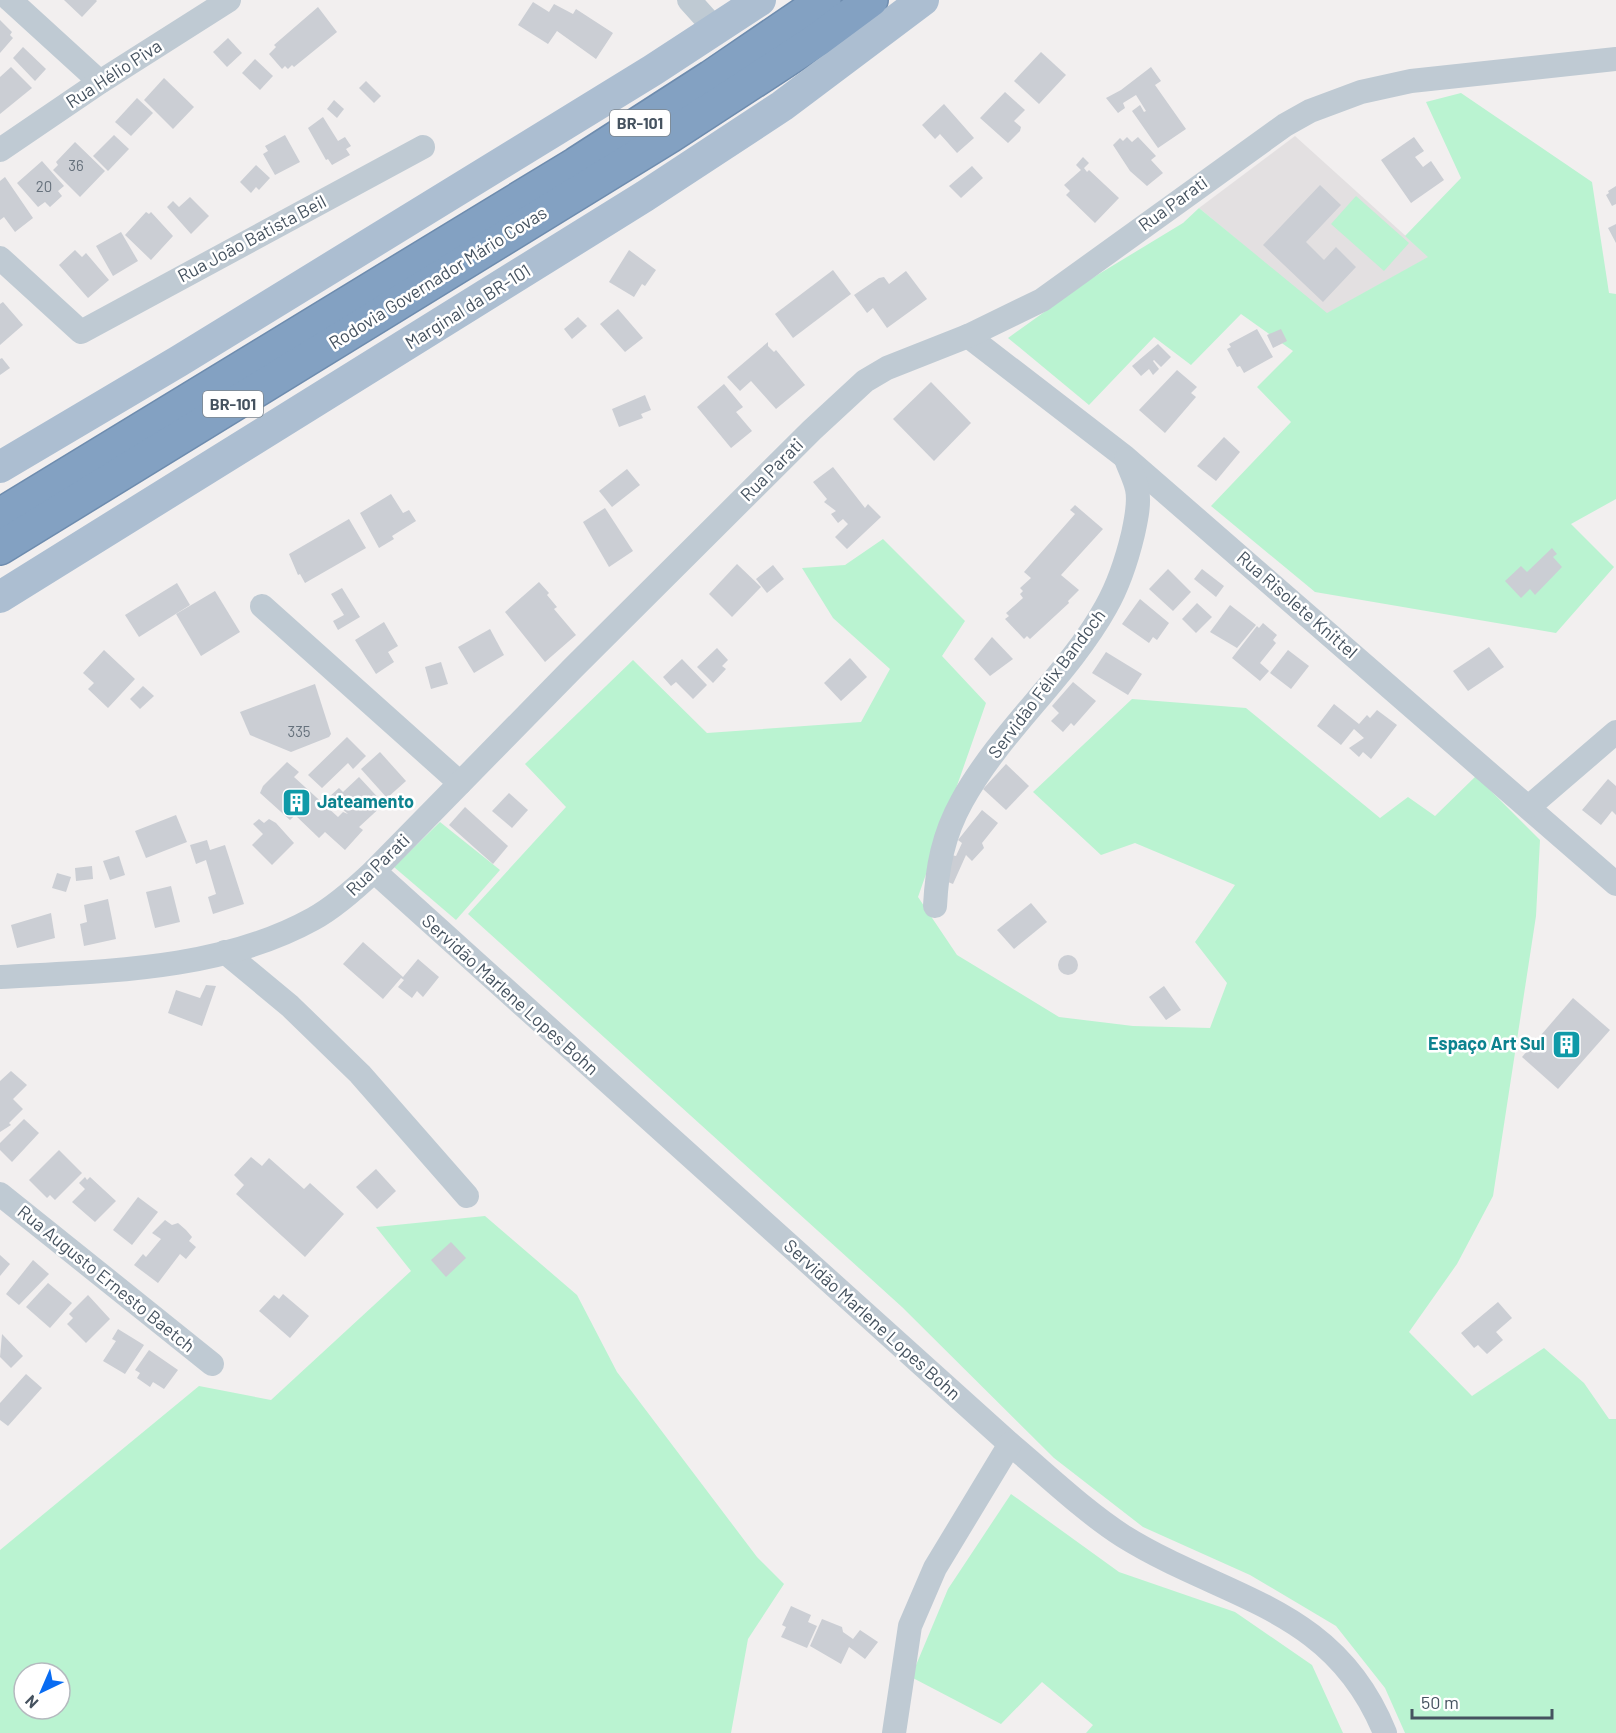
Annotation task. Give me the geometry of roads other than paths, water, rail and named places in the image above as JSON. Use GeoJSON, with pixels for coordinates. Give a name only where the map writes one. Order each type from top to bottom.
{"type":"FeatureCollection","features":[{"type":"Feature","properties":{"kind":"highway","name":"Rodovia Governador Mário Covas"},"geometry":{"type":"LineString","coordinates":[[0,515],[576,164],[729,65],[824,0]]}},
{"type":"Feature","properties":{"kind":"highway","name":"Rodovia Governador Mário Covas"},"geometry":{"type":"LineString","coordinates":[[0,548],[670,136],[817,40],[871,0]]}},
{"type":"Feature","properties":{"kind":"main road"},"geometry":{"type":"LineString","coordinates":[[0,467],[179,361],[716,30],[760,0]]}},
{"type":"Feature","properties":{"kind":"main road","name":"Marginal da BR-101"},"geometry":{"type":"LineString","coordinates":[[0,597],[608,219],[782,106],[923,0]]}},
{"type":"Feature","properties":{"kind":"street"},"geometry":{"type":"LineString","coordinates":[[10,0],[100,82]]}},
{"type":"Feature","properties":{"kind":"street","name":"Rua Hélio Piva"},"geometry":{"type":"LineString","coordinates":[[0,150],[100,82],[229,0]]}},
{"type":"Feature","properties":{"kind":"street"},"geometry":{"type":"LineString","coordinates":[[689,0],[716,30]]}},
{"type":"Feature","properties":{"kind":"street","name":"Rua Parati"},"geometry":{"type":"LineString","coordinates":[[0,977],[126,969],[225,952],[269,939],[314,918],[354,890],[374,872],[844,399],[887,368],[968,336],[1042,300],[1258,142],[1310,111],[1360,92],[1411,81],[1616,59]]}},
{"type":"Feature","properties":{"kind":"street","name":"Rua João Batista Beil"},"geometry":{"type":"LineString","coordinates":[[0,258],[81,332],[423,147]]}},
{"type":"Feature","properties":{"kind":"street","name":"Rua Risolete Knittel"},"geometry":{"type":"LineString","coordinates":[[968,336],[1125,457],[1530,806],[1616,884]]}},
{"type":"Feature","properties":{"kind":"street","name":"Servidão Félix Bandoch"},"geometry":{"type":"LineString","coordinates":[[934,906],[937,870],[945,837],[962,801],[1011,728],[1089,632],[1106,607],[1123,571],[1138,504],[1137,489],[1125,457]]}},
{"type":"Feature","properties":{"kind":"street"},"geometry":{"type":"LineString","coordinates":[[262,606],[460,783]]}},
{"type":"Feature","properties":{"kind":"street"},"geometry":{"type":"LineString","coordinates":[[1530,806],[1616,732]]}},
{"type":"Feature","properties":{"kind":"street","name":"Servidão Marlene Lopes Bohn"},"geometry":{"type":"LineString","coordinates":[[374,872],[1010,1444],[1122,1535],[1156,1554],[1250,1597],[1306,1629],[1332,1650],[1358,1681],[1385,1733]]}},
{"type":"Feature","properties":{"kind":"street"},"geometry":{"type":"LineString","coordinates":[[225,952],[290,1006],[360,1074],[467,1196]]}},
{"type":"Feature","properties":{"kind":"street","name":"Rua Augusto Ernesto Baetch"},"geometry":{"type":"LineString","coordinates":[[0,1194],[212,1364]]}},
{"type":"Feature","properties":{"kind":"street"},"geometry":{"type":"LineString","coordinates":[[894,1733],[910,1626],[935,1568],[1010,1444]]}},
{"type":"Feature","properties":{"kind":"place","name":"Jateamento"},"geometry":{"type":"Point","coordinates":[296,802]}},
{"type":"Feature","properties":{"kind":"place","name":"Espaço Art Sul"},"geometry":{"type":"Point","coordinates":[1566,1044]}}]}
